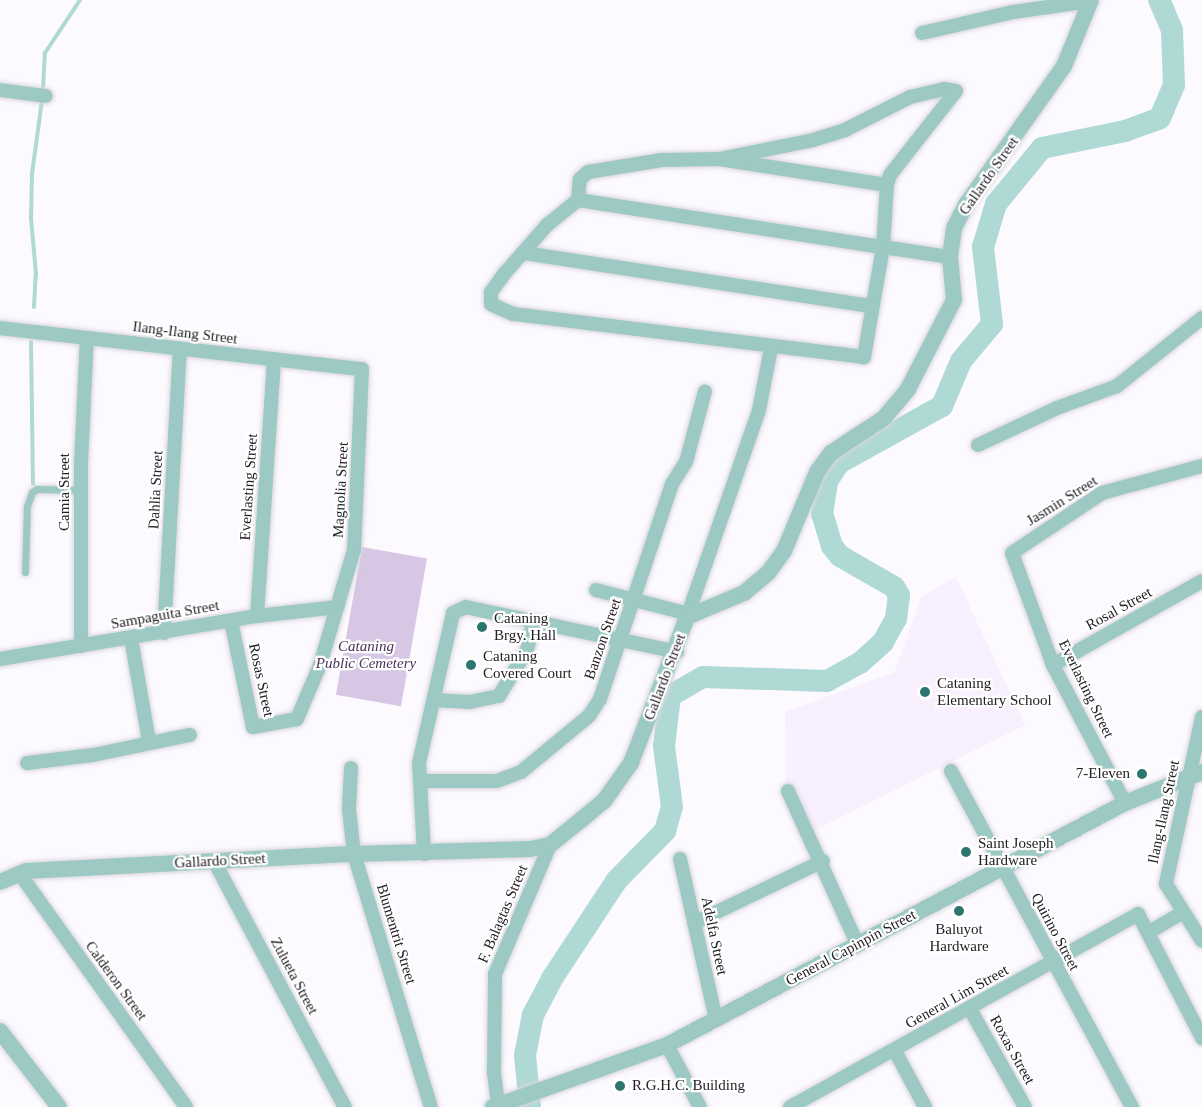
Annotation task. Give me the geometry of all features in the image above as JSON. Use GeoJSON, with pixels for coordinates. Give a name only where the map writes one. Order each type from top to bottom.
{"type":"FeatureCollection","features":[{"type":"Feature","properties":{"kind":"street"},"geometry":{"type":"LineString","coordinates":[[922,33],[1045,6],[1090,1]]}},
{"type":"Feature","properties":{"kind":"street","name":"Gallardo Street"},"geometry":{"type":"LineString","coordinates":[[0,882],[20,874],[213,861],[530,849],[550,845],[604,801],[631,763],[677,652],[688,615],[744,593],[768,573],[784,551],[817,472],[831,453],[884,418],[908,389],[952,306],[950,257],[954,228],[967,203],[1064,66],[1090,1]]}},
{"type":"Feature","properties":{"kind":"street"},"geometry":{"type":"LineString","coordinates":[[0,90],[46,96]]}},
{"type":"Feature","properties":{"kind":"street"},"geometry":{"type":"LineString","coordinates":[[719,159],[813,140],[845,130],[910,97],[940,90],[956,91],[890,175],[887,185],[883,247],[865,353],[860,359],[500,311],[491,304],[491,292],[547,225],[578,200],[580,179],[588,172],[662,160],[719,159],[887,185]]}},
{"type":"Feature","properties":{"kind":"street"},"geometry":{"type":"LineString","coordinates":[[578,200],[950,257]]}},
{"type":"Feature","properties":{"kind":"street"},"geometry":{"type":"LineString","coordinates":[[524,253],[872,306]]}},
{"type":"Feature","properties":{"kind":"street"},"geometry":{"type":"LineString","coordinates":[[978,445],[1056,408],[1117,386],[1142,370],[1202,318]]}},
{"type":"Feature","properties":{"kind":"street","name":"Ilang-Ilang Street"},"geometry":{"type":"LineString","coordinates":[[0,328],[274,360],[358,366],[364,373]]}},
{"type":"Feature","properties":{"kind":"street","name":"Camia Street"},"geometry":{"type":"LineString","coordinates":[[81,646],[82,490],[87,338]]}},
{"type":"Feature","properties":{"kind":"street"},"geometry":{"type":"LineString","coordinates":[[596,590],[688,615],[759,410],[771,348]]}},
{"type":"Feature","properties":{"kind":"street","name":"Dahlia Street"},"geometry":{"type":"LineString","coordinates":[[164,633],[180,349]]}},
{"type":"Feature","properties":{"kind":"street","name":"Everlasting Street"},"geometry":{"type":"LineString","coordinates":[[257,616],[274,360]]}},
{"type":"Feature","properties":{"kind":"street","name":"Magnolia Street"},"geometry":{"type":"LineString","coordinates":[[337,607],[354,550],[364,373]]}},
{"type":"Feature","properties":{"kind":"street","name":"Banzon Street"},"geometry":{"type":"LineString","coordinates":[[420,781],[497,781],[521,772],[589,716],[600,699],[621,641],[672,484],[686,462],[705,391]]}},
{"type":"Feature","properties":{"kind":"street","name":"Jasmin Street"},"geometry":{"type":"LineString","coordinates":[[1012,553],[1102,493],[1202,466]]}},
{"type":"Feature","properties":{"kind":"street","name":"Everlasting Street"},"geometry":{"type":"LineString","coordinates":[[1012,553],[1053,665],[1125,803]]}},
{"type":"Feature","properties":{"kind":"street","name":"Rosal Street"},"geometry":{"type":"LineString","coordinates":[[1053,665],[1202,581]]}},
{"type":"Feature","properties":{"kind":"street","name":"Sampaguita Street"},"geometry":{"type":"LineString","coordinates":[[0,659],[257,616],[337,607]]}},
{"type":"Feature","properties":{"kind":"street","name":"Rosas Street"},"geometry":{"type":"LineString","coordinates":[[231,621],[253,727],[300,717],[337,607]]}},
{"type":"Feature","properties":{"kind":"street"},"geometry":{"type":"LineString","coordinates":[[424,854],[419,763],[453,613],[466,607],[677,652]]}},
{"type":"Feature","properties":{"kind":"street"},"geometry":{"type":"LineString","coordinates":[[433,700],[470,702],[499,696],[527,650],[533,623]]}},
{"type":"Feature","properties":{"kind":"street"},"geometry":{"type":"LineString","coordinates":[[131,638],[149,741]]}},
{"type":"Feature","properties":{"kind":"street","name":"Ilang-Ilang Street"},"geometry":{"type":"LineString","coordinates":[[1202,717],[1195,775],[1166,884],[1202,941]]}},
{"type":"Feature","properties":{"kind":"street"},"geometry":{"type":"LineString","coordinates":[[27,763],[93,755],[149,741],[190,735]]}},
{"type":"Feature","properties":{"kind":"street","name":"Blumentrit Street"},"geometry":{"type":"LineString","coordinates":[[351,768],[349,808],[354,854],[431,1107]]}},
{"type":"Feature","properties":{"kind":"street","name":"Quirino Street"},"geometry":{"type":"LineString","coordinates":[[951,771],[1052,963],[1132,1107]]}},
{"type":"Feature","properties":{"kind":"street","name":"General Capinpin Street"},"geometry":{"type":"LineString","coordinates":[[502,1103],[667,1045],[1125,803],[1195,775]]}},
{"type":"Feature","properties":{"kind":"street"},"geometry":{"type":"LineString","coordinates":[[788,790],[823,861],[858,945]]}},
{"type":"Feature","properties":{"kind":"street","name":"F. Balagtas Street"},"geometry":{"type":"LineString","coordinates":[[502,1103],[494,1073],[495,974],[550,845]]}},
{"type":"Feature","properties":{"kind":"street","name":"Adelfa Street"},"geometry":{"type":"LineString","coordinates":[[680,859],[716,1020]]}},
{"type":"Feature","properties":{"kind":"street","name":"Zulueta Street"},"geometry":{"type":"LineString","coordinates":[[213,861],[345,1107]]}},
{"type":"Feature","properties":{"kind":"street"},"geometry":{"type":"LineString","coordinates":[[694,923],[823,861]]}},
{"type":"Feature","properties":{"kind":"street","name":"Calderon Street"},"geometry":{"type":"LineString","coordinates":[[20,874],[186,1107]]}},
{"type":"Feature","properties":{"kind":"street"},"geometry":{"type":"LineString","coordinates":[[1183,912],[1149,932],[1202,1038]]}},
{"type":"Feature","properties":{"kind":"street","name":"General Lim Street"},"geometry":{"type":"LineString","coordinates":[[790,1107],[815,1101],[895,1051],[1138,914],[1149,932]]}},
{"type":"Feature","properties":{"kind":"street","name":"Roxas Street"},"geometry":{"type":"LineString","coordinates":[[970,1009],[1025,1107]]}},
{"type":"Feature","properties":{"kind":"street"},"geometry":{"type":"LineString","coordinates":[[0,1031],[59,1107]]}},
{"type":"Feature","properties":{"kind":"street"},"geometry":{"type":"LineString","coordinates":[[667,1045],[700,1107]]}},
{"type":"Feature","properties":{"kind":"street"},"geometry":{"type":"LineString","coordinates":[[895,1051],[925,1107]]}},
{"type":"Feature","properties":{"kind":"lane"},"geometry":{"type":"LineString","coordinates":[[25,572],[27,506],[32,492],[37,489],[82,490]]}},
{"type":"Feature","properties":{"kind":"shaded area","name":"Cataning Elementary School"},"geometry":{"type":"Polygon","coordinates":[[[956,577],[1025,725],[811,832],[786,783],[785,712],[895,672],[921,597],[956,577]]]}},
{"type":"Feature","properties":{"kind":"green space","name":"Cataning Public Cemetery"},"geometry":{"type":"Polygon","coordinates":[[[362,547],[427,558],[401,706],[336,695],[362,547]]]}},
{"type":"Feature","properties":{"kind":"waterway"},"geometry":{"type":"LineString","coordinates":[[43,89],[45,53],[80,0]]}},
{"type":"Feature","properties":{"kind":"waterway"},"geometry":{"type":"LineString","coordinates":[[530,1107],[525,1055],[533,1015],[553,977],[617,880],[665,831],[672,807],[664,746],[670,696],[703,677],[827,681],[860,663],[883,642],[896,619],[899,595],[894,587],[840,556],[832,546],[822,514],[827,481],[839,463],[942,406],[961,361],[992,324],[983,247],[996,204],[1042,148],[1125,131],[1160,118],[1174,85],[1172,30],[1159,0]]}},
{"type":"Feature","properties":{"kind":"waterway"},"geometry":{"type":"LineString","coordinates":[[34,307],[36,274],[31,218],[32,174],[42,100]]}},
{"type":"Feature","properties":{"kind":"waterway"},"geometry":{"type":"LineString","coordinates":[[31,342],[33,484]]}},
{"type":"Feature","properties":{"kind":"place","name":"Cataning Brgy. Hall"},"geometry":{"type":"Point","coordinates":[482,627]}},
{"type":"Feature","properties":{"kind":"place","name":"Cataning Covered Court"},"geometry":{"type":"Point","coordinates":[471,665]}},
{"type":"Feature","properties":{"kind":"place","name":"Cataning Elementary School"},"geometry":{"type":"Point","coordinates":[925,692]}},
{"type":"Feature","properties":{"kind":"place","name":"7-Eleven"},"geometry":{"type":"Point","coordinates":[1142,774]}},
{"type":"Feature","properties":{"kind":"place","name":"Saint Joseph Hardware"},"geometry":{"type":"Point","coordinates":[966,852]}},
{"type":"Feature","properties":{"kind":"place","name":"Baluyot Hardware"},"geometry":{"type":"Point","coordinates":[959,911]}},
{"type":"Feature","properties":{"kind":"place","name":"R.G.H.C. Building"},"geometry":{"type":"Point","coordinates":[620,1086]}}]}
